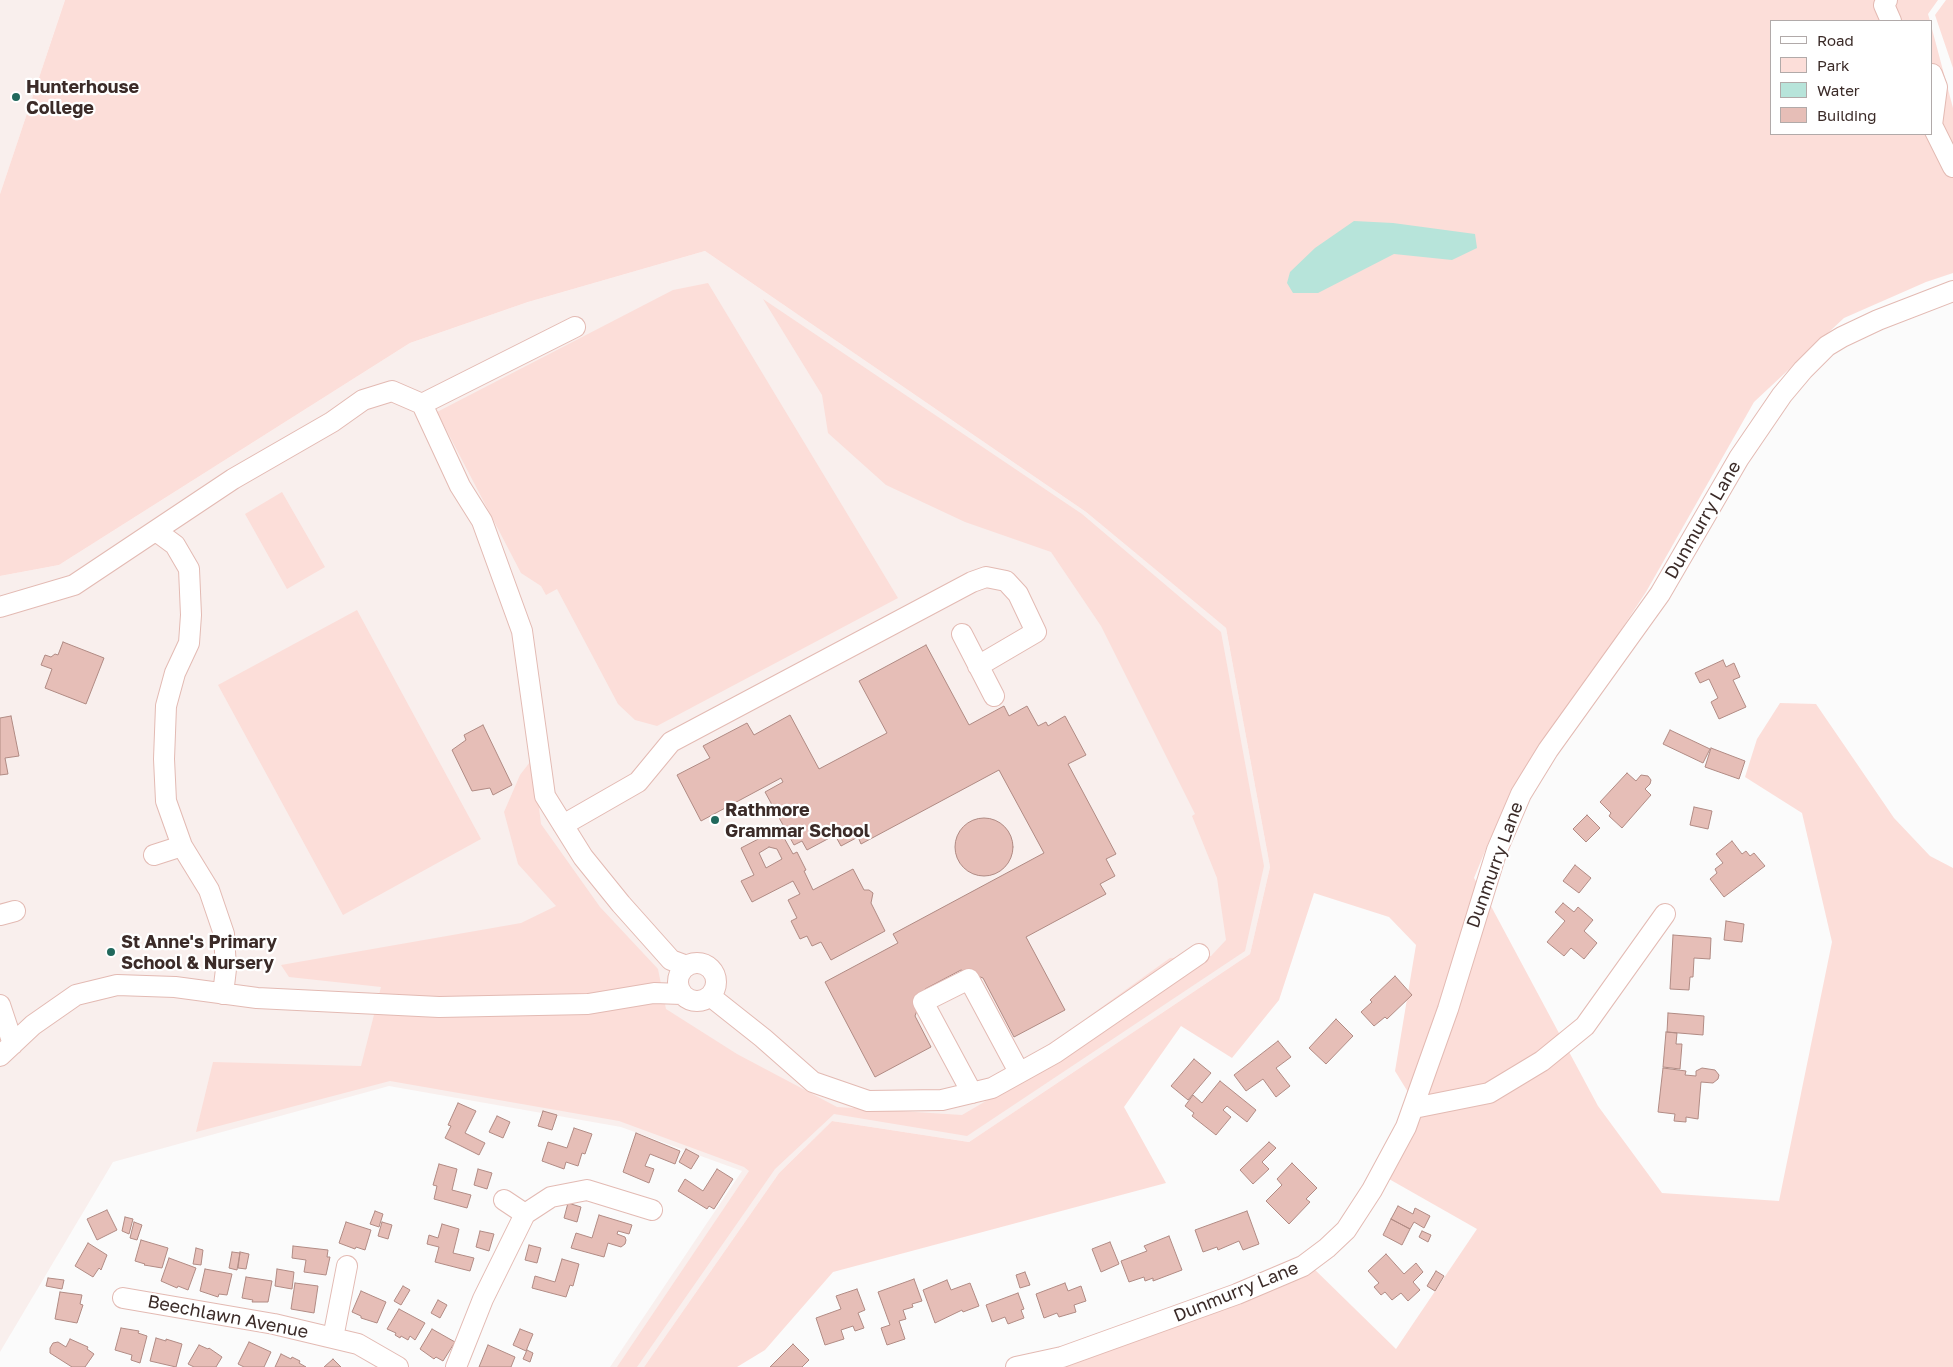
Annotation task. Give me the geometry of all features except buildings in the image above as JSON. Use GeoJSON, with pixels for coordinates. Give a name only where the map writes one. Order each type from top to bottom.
{"type":"FeatureCollection","features":[{"type":"Feature","properties":{"kind":"street"},"geometry":{"type":"LineString","coordinates":[[1886,0],[1884,5],[1891,20]]}},
{"type":"Feature","properties":{"kind":"street"},"geometry":{"type":"LineString","coordinates":[[1933,76],[1937,86],[1933,117]]}},
{"type":"Feature","properties":{"kind":"street"},"geometry":{"type":"LineString","coordinates":[[1933,127],[1953,167]]}},
{"type":"Feature","properties":{"kind":"street","name":"Dunmurry Lane"},"geometry":{"type":"LineString","coordinates":[[1016,1367],[1062,1357],[1236,1294],[1303,1266],[1328,1248],[1354,1219],[1386,1167],[1414,1108],[1448,1010],[1497,850],[1521,794],[1548,750],[1660,594],[1739,458],[1782,396],[1803,370],[1827,346],[1842,337],[1878,320],[1953,291]]}},
{"type":"Feature","properties":{"kind":"street"},"geometry":{"type":"LineString","coordinates":[[422,404],[575,326]]}},
{"type":"Feature","properties":{"kind":"street"},"geometry":{"type":"LineString","coordinates":[[0,607],[74,585],[233,479],[332,422],[363,400],[392,391],[422,404],[460,486],[482,521],[522,631],[545,796],[583,856],[621,904],[671,960],[687,966],[698,963],[705,965],[714,973],[716,985],[710,996],[699,1001],[687,998],[682,994],[678,982],[679,976],[687,966]]}},
{"type":"Feature","properties":{"kind":"street"},"geometry":{"type":"LineString","coordinates":[[156,531],[175,545],[189,569],[189,643],[175,673],[166,706],[164,759],[166,801],[182,846],[209,890],[224,934],[226,969],[223,994]]}},
{"type":"Feature","properties":{"kind":"street"},"geometry":{"type":"LineString","coordinates":[[563,825],[638,782],[671,742],[972,582],[986,577],[1006,581],[1018,594],[1038,636],[978,666]]}},
{"type":"Feature","properties":{"kind":"street"},"geometry":{"type":"LineString","coordinates":[[962,634],[994,696]]}},
{"type":"Feature","properties":{"kind":"street"},"geometry":{"type":"LineString","coordinates":[[154,855],[182,846]]}},
{"type":"Feature","properties":{"kind":"street"},"geometry":{"type":"LineString","coordinates":[[1414,1108],[1489,1093],[1542,1061],[1585,1026],[1665,914]]}},
{"type":"Feature","properties":{"kind":"street"},"geometry":{"type":"LineString","coordinates":[[710,996],[763,1038],[813,1082],[868,1101],[942,1100],[992,1088],[1054,1053],[1199,954]]}},
{"type":"Feature","properties":{"kind":"street"},"geometry":{"type":"LineString","coordinates":[[972,1093],[923,1002],[969,979],[1019,1072]]}},
{"type":"Feature","properties":{"kind":"street"},"geometry":{"type":"LineString","coordinates":[[6,1050],[33,1025],[76,994],[117,985],[175,987],[257,998],[439,1007],[588,1004],[654,993],[682,994]]}},
{"type":"Feature","properties":{"kind":"street"},"geometry":{"type":"LineString","coordinates":[[0,1005],[6,1050]]}},
{"type":"Feature","properties":{"kind":"street"},"geometry":{"type":"LineString","coordinates":[[456,1367],[483,1299],[525,1214],[551,1197],[586,1190],[652,1210]]}},
{"type":"Feature","properties":{"kind":"street"},"geometry":{"type":"LineString","coordinates":[[504,1200],[525,1214]]}},
{"type":"Feature","properties":{"kind":"street","name":"Beechlawn Avenue"},"geometry":{"type":"LineString","coordinates":[[334,1338],[348,1266]]}},
{"type":"Feature","properties":{"kind":"street","name":"Beechlawn Avenue"},"geometry":{"type":"LineString","coordinates":[[123,1298],[274,1324],[358,1344],[398,1367]]}},
{"type":"Feature","properties":{"kind":"shaded area","name":"Hunterhouse College"},"geometry":{"type":"Polygon","coordinates":[[[0,0],[65,0],[0,194],[0,0]]]}},
{"type":"Feature","properties":{"kind":"shaded area","name":"Rathmore Grammar School"},"geometry":{"type":"Polygon","coordinates":[[[705,251],[1086,512],[1226,628],[1270,867],[1250,954],[969,1142],[832,1121],[779,1173],[644,1367],[610,1367],[742,1171],[621,1127],[389,1086],[113,1162],[0,1352],[0,576],[59,565],[410,343],[528,302],[705,251]]]}},
{"type":"Feature","properties":{"kind":"green space"},"geometry":{"type":"Polygon","coordinates":[[[65,0],[1938,0],[1928,14],[1930,20],[1770,20],[1770,135],[1933,135],[1933,33],[1953,108],[1953,273],[1926,282],[1844,318],[1754,402],[1646,592],[1515,791],[1490,839],[1474,878],[1598,1106],[1662,1193],[1779,1201],[1832,942],[1802,813],[1745,777],[1757,739],[1780,703],[1816,704],[1894,818],[1930,856],[1953,868],[1953,1367],[1016,1367],[1308,1263],[1396,1349],[1477,1229],[1389,1179],[1419,1110],[1395,1071],[1416,945],[1389,917],[1314,893],[1279,1000],[1232,1058],[1181,1026],[1124,1107],[1166,1183],[833,1272],[765,1350],[737,1367],[644,1367],[779,1173],[832,1121],[969,1142],[1250,954],[1270,867],[1226,628],[1086,512],[705,251],[528,302],[410,343],[59,565],[0,576],[0,194],[65,0]]]}},
{"type":"Feature","properties":{"kind":"green space"},"geometry":{"type":"Polygon","coordinates":[[[1946,0],[1953,0],[1953,68],[1935,15],[1946,0]]]}},
{"type":"Feature","properties":{"kind":"green space"},"geometry":{"type":"Polygon","coordinates":[[[708,283],[898,598],[657,726],[635,720],[618,704],[557,589],[546,595],[541,586],[521,573],[437,412],[673,290],[708,283]]]}},
{"type":"Feature","properties":{"kind":"green space"},"geometry":{"type":"Polygon","coordinates":[[[763,299],[1082,514],[1221,632],[1264,866],[1245,951],[967,1136],[834,1114],[775,1169],[637,1367],[617,1367],[749,1171],[744,1167],[619,1121],[390,1081],[196,1132],[213,1062],[361,1066],[381,987],[289,977],[281,965],[521,923],[556,906],[518,864],[504,812],[520,775],[533,758],[541,824],[600,907],[658,969],[666,1009],[737,1054],[837,1107],[962,1115],[1051,1063],[1088,1017],[1170,958],[1211,956],[1226,940],[1217,878],[1192,816],[1195,814],[1101,626],[1051,552],[965,522],[886,485],[828,433],[822,395],[763,299]]]}},
{"type":"Feature","properties":{"kind":"green space"},"geometry":{"type":"Polygon","coordinates":[[[282,492],[325,567],[287,589],[245,514],[282,492]]]}},
{"type":"Feature","properties":{"kind":"green space"},"geometry":{"type":"Polygon","coordinates":[[[357,610],[481,839],[343,915],[218,685],[357,610]]]}},
{"type":"Feature","properties":{"kind":"water"},"geometry":{"type":"Polygon","coordinates":[[[1354,221],[1393,223],[1475,234],[1477,248],[1452,260],[1394,254],[1318,293],[1293,293],[1287,283],[1290,272],[1315,248],[1354,221]]]}},
{"type":"Feature","properties":{"kind":"place","name":"Hunterhouse College"},"geometry":{"type":"Point","coordinates":[16,97]}},
{"type":"Feature","properties":{"kind":"place","name":"Rathmore Grammar School"},"geometry":{"type":"Point","coordinates":[715,820]}},
{"type":"Feature","properties":{"kind":"place","name":"St Anne's Primary School & Nursery"},"geometry":{"type":"Point","coordinates":[111,952]}}]}
